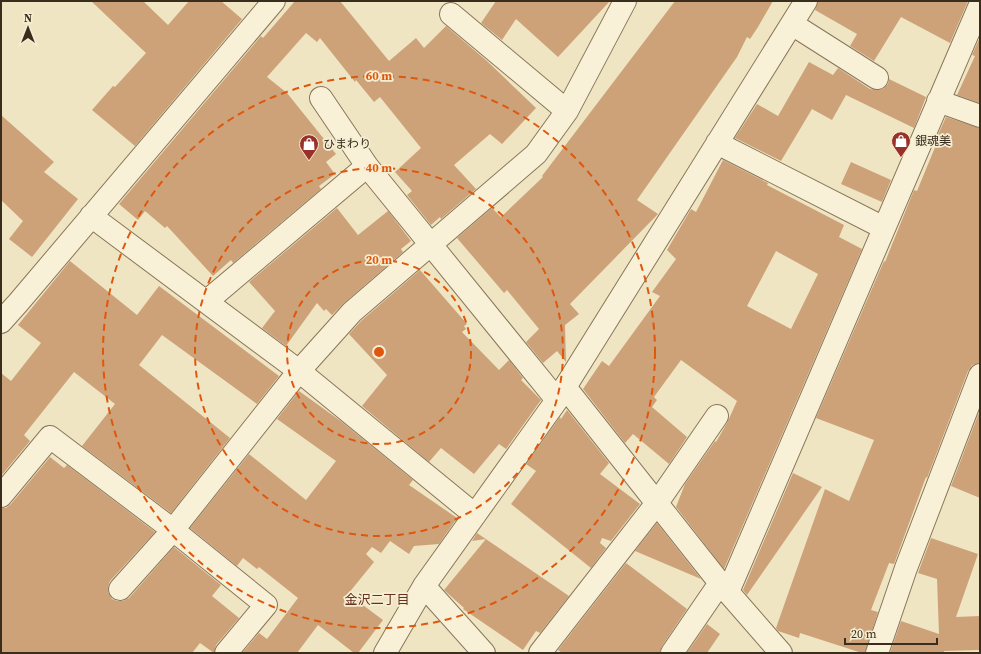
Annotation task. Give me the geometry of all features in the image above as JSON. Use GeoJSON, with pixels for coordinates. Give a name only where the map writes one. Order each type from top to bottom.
{"type":"FeatureCollection","features":[{"type":"Feature","properties":{"kind":"street"},"geometry":{"type":"LineString","coordinates":[[1,322],[18,304],[274,1]]}},
{"type":"Feature","properties":{"kind":"street"},"geometry":{"type":"LineString","coordinates":[[120,589],[173,530],[299,372],[352,312],[536,154],[567,111],[625,1]]}},
{"type":"Feature","properties":{"kind":"street"},"geometry":{"type":"LineString","coordinates":[[385,653],[424,586],[561,393],[806,1]]}},
{"type":"Feature","properties":{"kind":"street"},"geometry":{"type":"LineString","coordinates":[[672,653],[724,587],[884,228],[980,5]]}},
{"type":"Feature","properties":{"kind":"street"},"geometry":{"type":"LineString","coordinates":[[451,14],[567,111]]}},
{"type":"Feature","properties":{"kind":"street"},"geometry":{"type":"LineString","coordinates":[[792,24],[877,78]]}},
{"type":"Feature","properties":{"kind":"street"},"geometry":{"type":"LineString","coordinates":[[321,98],[367,166],[431,244],[657,503],[724,587],[781,653]]}},
{"type":"Feature","properties":{"kind":"street"},"geometry":{"type":"LineString","coordinates":[[938,101],[980,116]]}},
{"type":"Feature","properties":{"kind":"street"},"geometry":{"type":"LineString","coordinates":[[717,144],[884,228]]}},
{"type":"Feature","properties":{"kind":"street"},"geometry":{"type":"LineString","coordinates":[[207,301],[367,166]]}},
{"type":"Feature","properties":{"kind":"street"},"geometry":{"type":"LineString","coordinates":[[91,216],[207,301],[299,372],[475,515]]}},
{"type":"Feature","properties":{"kind":"street"},"geometry":{"type":"LineString","coordinates":[[877,653],[906,568],[980,375]]}},
{"type":"Feature","properties":{"kind":"street"},"geometry":{"type":"LineString","coordinates":[[540,653],[657,503],[717,416]]}},
{"type":"Feature","properties":{"kind":"street"},"geometry":{"type":"LineString","coordinates":[[1,496],[50,437],[173,530],[266,605],[226,653]]}},
{"type":"Feature","properties":{"kind":"street"},"geometry":{"type":"LineString","coordinates":[[424,586],[484,653]]}},
{"type":"Feature","properties":{"kind":"building"},"geometry":{"type":"Polygon","coordinates":[[[91,1],[143,1],[168,25],[189,1],[221,1],[242,19],[135,146],[92,110],[113,86],[115,87],[146,53],[91,1]]]}},
{"type":"Feature","properties":{"kind":"building"},"geometry":{"type":"Polygon","coordinates":[[[295,1],[340,1],[389,61],[416,38],[424,48],[446,26],[487,61],[536,108],[502,144],[490,134],[454,165],[476,189],[441,219],[440,217],[431,225],[407,195],[412,191],[395,172],[421,148],[380,97],[374,102],[356,80],[355,82],[320,38],[317,42],[306,33],[267,77],[287,93],[336,154],[326,162],[335,174],[319,186],[321,189],[233,263],[231,260],[213,276],[167,226],[165,228],[145,211],[138,220],[119,204],[261,36],[263,38],[295,1]]]}},
{"type":"Feature","properties":{"kind":"building"},"geometry":{"type":"Polygon","coordinates":[[[496,1],[610,1],[558,57],[516,19],[502,40],[481,23],[496,1]]]}},
{"type":"Feature","properties":{"kind":"building"},"geometry":{"type":"Polygon","coordinates":[[[675,1],[773,1],[750,39],[747,37],[737,57],[637,200],[658,214],[570,304],[579,314],[565,325],[566,362],[557,351],[543,363],[526,342],[539,329],[507,290],[504,293],[457,238],[492,208],[501,217],[543,177],[542,176],[675,1]]]}},
{"type":"Feature","properties":{"kind":"building"},"geometry":{"type":"Polygon","coordinates":[[[818,1],[968,1],[950,43],[901,17],[874,61],[850,46],[857,34],[815,10],[818,1]]]}},
{"type":"Feature","properties":{"kind":"building"},"geometry":{"type":"Polygon","coordinates":[[[980,37],[980,103],[957,95],[975,56],[972,55],[980,37]]]}},
{"type":"Feature","properties":{"kind":"building"},"geometry":{"type":"Polygon","coordinates":[[[809,62],[833,75],[838,68],[870,89],[883,89],[888,84],[889,79],[926,97],[914,128],[846,95],[832,120],[812,109],[781,161],[735,138],[757,104],[778,116],[809,62]]]}},
{"type":"Feature","properties":{"kind":"building"},"geometry":{"type":"Polygon","coordinates":[[[1,115],[54,162],[44,172],[78,199],[32,257],[9,239],[23,221],[1,200],[1,115]]]}},
{"type":"Feature","properties":{"kind":"building"},"geometry":{"type":"Polygon","coordinates":[[[946,117],[980,128],[980,363],[972,365],[968,371],[927,478],[926,477],[894,564],[889,563],[871,610],[878,612],[865,653],[862,653],[800,633],[799,638],[778,631],[776,628],[825,489],[849,501],[874,440],[816,418],[884,261],[885,262],[914,190],[917,191],[938,140],[936,139],[946,117]]]}},
{"type":"Feature","properties":{"kind":"building"},"geometry":{"type":"Polygon","coordinates":[[[723,160],[768,183],[767,185],[844,225],[839,237],[862,249],[724,569],[676,507],[685,484],[715,441],[716,442],[737,401],[681,360],[654,397],[657,400],[652,407],[687,437],[669,464],[633,434],[625,443],[583,389],[602,361],[609,366],[660,296],[652,292],[676,259],[667,250],[691,209],[696,212],[723,160]],[[776,251],[747,306],[791,329],[818,274],[776,251]]]}},
{"type":"Feature","properties":{"kind":"building"},"geometry":{"type":"Polygon","coordinates":[[[851,162],[891,180],[882,202],[841,184],[851,162]]]}},
{"type":"Feature","properties":{"kind":"building"},"geometry":{"type":"Polygon","coordinates":[[[337,208],[358,235],[388,211],[411,241],[401,249],[403,252],[332,315],[326,309],[324,311],[317,303],[286,346],[262,328],[275,311],[249,282],[337,208]]]}},
{"type":"Feature","properties":{"kind":"building"},"geometry":{"type":"Polygon","coordinates":[[[70,261],[137,315],[159,286],[279,376],[257,404],[162,335],[139,365],[230,438],[171,513],[82,446],[115,404],[74,372],[24,435],[30,441],[1,476],[1,373],[11,381],[41,343],[18,325],[70,261]]]}},
{"type":"Feature","properties":{"kind":"building"},"geometry":{"type":"Polygon","coordinates":[[[420,270],[467,324],[464,326],[466,329],[462,332],[499,370],[509,360],[523,378],[521,380],[541,400],[506,449],[499,444],[474,474],[441,448],[429,462],[362,406],[387,375],[349,334],[361,321],[420,270]]]}},
{"type":"Feature","properties":{"kind":"building"},"geometry":{"type":"Polygon","coordinates":[[[299,391],[342,422],[413,480],[409,485],[457,518],[439,544],[414,546],[409,554],[390,541],[381,553],[372,547],[366,554],[374,562],[348,594],[383,620],[358,653],[354,653],[318,625],[297,653],[242,653],[259,633],[267,639],[298,598],[259,567],[257,569],[243,558],[237,566],[190,528],[249,454],[306,500],[336,461],[277,419],[299,391]]]}},
{"type":"Feature","properties":{"kind":"building"},"geometry":{"type":"Polygon","coordinates":[[[567,410],[609,463],[600,474],[640,504],[611,541],[602,538],[600,543],[606,548],[591,568],[511,504],[536,471],[526,464],[560,417],[561,419],[567,410]]]}},
{"type":"Feature","properties":{"kind":"building"},"geometry":{"type":"Polygon","coordinates":[[[980,410],[980,498],[951,486],[980,410]]]}},
{"type":"Feature","properties":{"kind":"building"},"geometry":{"type":"Polygon","coordinates":[[[50,457],[64,468],[67,465],[155,532],[110,581],[108,592],[112,599],[123,601],[129,598],[174,547],[221,585],[212,596],[239,618],[216,645],[214,653],[200,643],[192,653],[1,653],[1,508],[6,508],[11,504],[50,457]]]}},
{"type":"Feature","properties":{"kind":"building"},"geometry":{"type":"Polygon","coordinates":[[[793,473],[822,487],[747,595],[743,590],[793,473]]]}},
{"type":"Feature","properties":{"kind":"building"},"geometry":{"type":"Polygon","coordinates":[[[657,523],[701,579],[635,551],[657,523]]]}},
{"type":"Feature","properties":{"kind":"building"},"geometry":{"type":"Polygon","coordinates":[[[477,533],[486,539],[472,541],[477,533]]]}},
{"type":"Feature","properties":{"kind":"building"},"geometry":{"type":"Polygon","coordinates":[[[931,538],[978,554],[956,617],[980,616],[980,650],[944,651],[944,653],[890,653],[901,621],[939,634],[937,579],[918,573],[931,538]]]}},
{"type":"Feature","properties":{"kind":"building"},"geometry":{"type":"Polygon","coordinates":[[[486,539],[569,596],[540,633],[536,631],[523,650],[463,609],[464,608],[444,590],[486,539]]]}},
{"type":"Feature","properties":{"kind":"building"},"geometry":{"type":"Polygon","coordinates":[[[626,563],[687,609],[662,646],[660,653],[562,653],[558,650],[626,563]]]}},
{"type":"Feature","properties":{"kind":"building"},"geometry":{"type":"Polygon","coordinates":[[[707,624],[720,634],[707,653],[687,653],[707,624]]]}},
{"type":"Feature","properties":{"kind":"place","name":"銀魂美"},"geometry":{"type":"Point","coordinates":[901,158]}},
{"type":"Feature","properties":{"kind":"place","name":"ひまわり"},"geometry":{"type":"Point","coordinates":[309,161]}},
{"type":"Feature","properties":{"kind":"district","name":"金沢二丁目"},"geometry":{"type":"Point","coordinates":[377,599]}}]}
